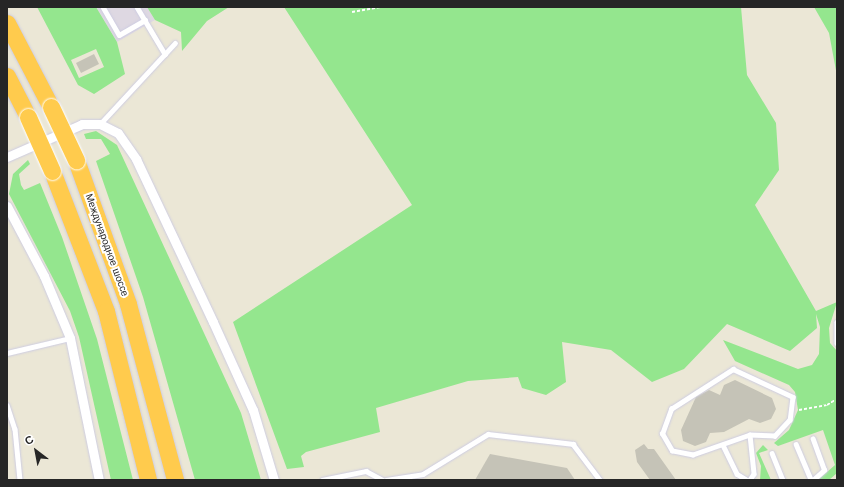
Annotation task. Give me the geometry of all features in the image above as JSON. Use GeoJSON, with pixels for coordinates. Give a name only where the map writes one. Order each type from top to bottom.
{"type":"FeatureCollection","features":[{"type":"Feature","properties":{"kind":"highway","name":"Международное шоссе"},"geometry":{"type":"LineString","coordinates":[[7,23],[51,107],[76,160],[128,304],[175,480]]}},
{"type":"Feature","properties":{"kind":"highway"},"geometry":{"type":"LineString","coordinates":[[7,76],[28,117],[52,171],[106,311],[148,480]]}},
{"type":"Feature","properties":{"kind":"street"},"geometry":{"type":"LineString","coordinates":[[7,157],[82,124],[100,124],[118,133],[136,159],[253,410],[274,480]]}},
{"type":"Feature","properties":{"kind":"street"},"geometry":{"type":"LineString","coordinates":[[7,206],[44,276],[70,338],[100,480]]}},
{"type":"Feature","properties":{"kind":"lane"},"geometry":{"type":"LineString","coordinates":[[103,7],[119,35],[145,20]]}},
{"type":"Feature","properties":{"kind":"lane"},"geometry":{"type":"LineString","coordinates":[[137,7],[165,54]]}},
{"type":"Feature","properties":{"kind":"lane"},"geometry":{"type":"LineString","coordinates":[[100,124],[175,43]]}},
{"type":"Feature","properties":{"kind":"lane"},"geometry":{"type":"LineString","coordinates":[[837,322],[837,343]]}},
{"type":"Feature","properties":{"kind":"lane"},"geometry":{"type":"LineString","coordinates":[[7,353],[70,338]]}},
{"type":"Feature","properties":{"kind":"lane"},"geometry":{"type":"LineString","coordinates":[[733,369],[793,396],[790,420],[775,436],[750,435],[693,455],[672,451],[662,434],[671,409],[733,369]]}},
{"type":"Feature","properties":{"kind":"lane"},"geometry":{"type":"LineString","coordinates":[[7,405],[15,429],[20,480]]}},
{"type":"Feature","properties":{"kind":"lane"},"geometry":{"type":"LineString","coordinates":[[322,480],[366,471],[385,480],[423,474],[488,434],[574,444],[600,480]]}},
{"type":"Feature","properties":{"kind":"lane"},"geometry":{"type":"LineString","coordinates":[[750,435],[754,474],[750,480]]}},
{"type":"Feature","properties":{"kind":"lane"},"geometry":{"type":"LineString","coordinates":[[796,444],[812,480],[824,470],[813,439]]}},
{"type":"Feature","properties":{"kind":"lane"},"geometry":{"type":"LineString","coordinates":[[723,445],[737,474],[747,480]]}},
{"type":"Feature","properties":{"kind":"lane"},"geometry":{"type":"LineString","coordinates":[[772,452],[783,480]]}},
{"type":"Feature","properties":{"kind":"path"},"geometry":{"type":"LineString","coordinates":[[352,12],[381,7]]}},
{"type":"Feature","properties":{"kind":"path"},"geometry":{"type":"LineString","coordinates":[[798,410],[827,405],[836,400],[837,393]]}},
{"type":"Feature","properties":{"kind":"shaded area"},"geometry":{"type":"Polygon","coordinates":[[[96,7],[147,7],[155,20],[117,42],[96,7]]]}},
{"type":"Feature","properties":{"kind":"green space"},"geometry":{"type":"Polygon","coordinates":[[[37,7],[96,7],[117,42],[125,74],[94,94],[78,85],[37,7]],[[96,49],[71,60],[79,78],[104,67],[96,49]]]}},
{"type":"Feature","properties":{"kind":"green space"},"geometry":{"type":"Polygon","coordinates":[[[147,7],[229,7],[207,21],[182,51],[181,32],[155,20],[147,7]]]}},
{"type":"Feature","properties":{"kind":"green space"},"geometry":{"type":"Polygon","coordinates":[[[284,7],[741,7],[747,75],[776,123],[779,170],[755,205],[816,311],[837,302],[829,328],[830,343],[837,351],[837,473],[829,480],[818,480],[835,465],[823,430],[778,446],[774,443],[789,430],[798,410],[795,392],[789,385],[735,361],[723,340],[798,369],[812,365],[819,354],[820,327],[816,314],[817,328],[790,351],[727,324],[684,369],[652,382],[611,350],[562,342],[566,382],[546,395],[522,388],[518,377],[468,381],[376,408],[380,432],[306,452],[301,456],[304,467],[287,469],[233,322],[412,205],[284,7]]]}},
{"type":"Feature","properties":{"kind":"green space"},"geometry":{"type":"Polygon","coordinates":[[[814,7],[837,7],[837,76],[829,33],[814,7]]]}},
{"type":"Feature","properties":{"kind":"green space"},"geometry":{"type":"Polygon","coordinates":[[[96,131],[117,145],[241,413],[261,480],[195,480],[143,297],[96,161],[110,154],[101,139],[86,139],[84,134],[96,131]]]}},
{"type":"Feature","properties":{"kind":"green space"},"geometry":{"type":"Polygon","coordinates":[[[28,160],[30,164],[19,174],[21,185],[24,190],[40,183],[62,237],[97,339],[133,480],[111,480],[79,337],[70,311],[9,194],[13,174],[28,160]]]}},
{"type":"Feature","properties":{"kind":"green space"},"geometry":{"type":"Polygon","coordinates":[[[763,445],[768,450],[759,453],[771,480],[760,480],[761,466],[756,453],[763,445]]]}},
{"type":"Feature","properties":{"kind":"building"},"geometry":{"type":"Polygon","coordinates":[[[94,54],[99,64],[81,73],[76,63],[94,54]]]}},
{"type":"Feature","properties":{"kind":"building"},"geometry":{"type":"Polygon","coordinates":[[[735,380],[772,398],[776,409],[771,419],[760,423],[749,419],[724,432],[710,433],[706,442],[695,446],[683,441],[681,430],[696,397],[709,390],[720,395],[724,385],[735,380]]]}},
{"type":"Feature","properties":{"kind":"building"},"geometry":{"type":"Polygon","coordinates":[[[644,444],[648,449],[654,449],[676,480],[650,480],[637,462],[635,450],[644,444]]]}},
{"type":"Feature","properties":{"kind":"building"},"geometry":{"type":"Polygon","coordinates":[[[490,454],[567,468],[575,480],[475,480],[490,454]]]}}]}
